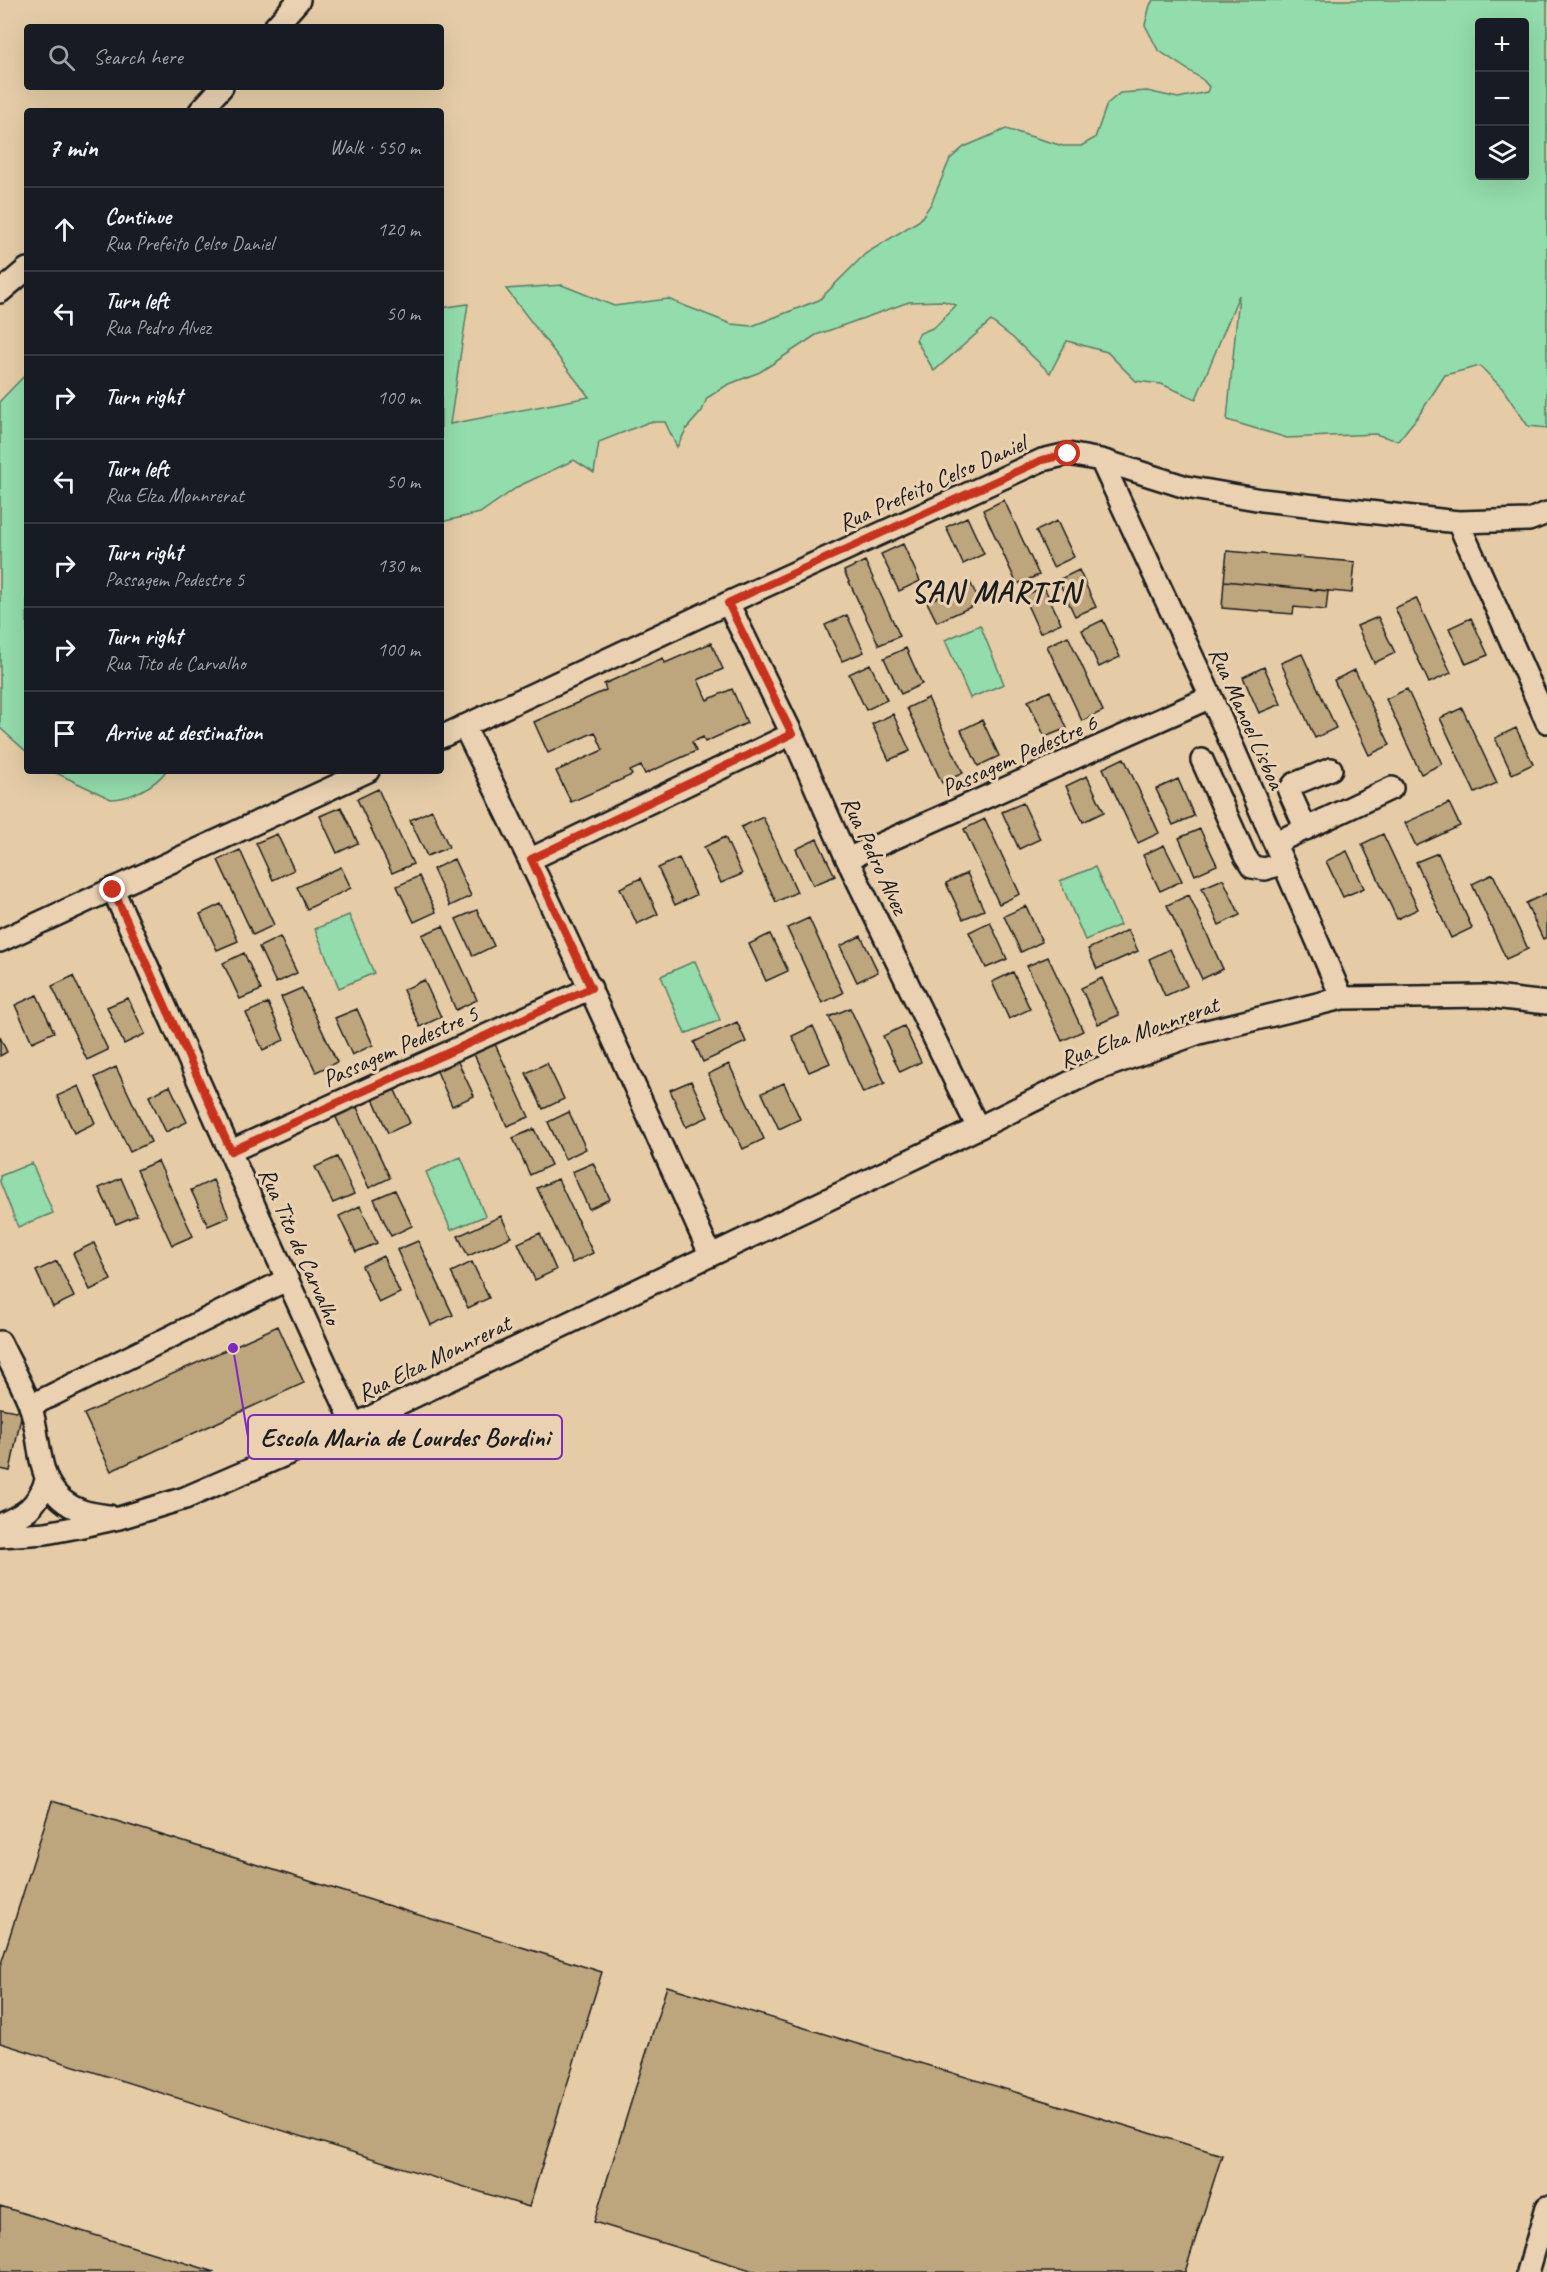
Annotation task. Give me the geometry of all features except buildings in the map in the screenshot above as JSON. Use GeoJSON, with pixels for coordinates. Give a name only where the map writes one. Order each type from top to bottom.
{"type":"FeatureCollection","features":[{"type":"Feature","properties":{"kind":"street"},"geometry":{"type":"LineString","coordinates":[[278,24],[300,0]]}},
{"type":"Feature","properties":{"kind":"street"},"geometry":{"type":"LineString","coordinates":[[203,108],[219,90]]}},
{"type":"Feature","properties":{"kind":"street"},"geometry":{"type":"LineString","coordinates":[[0,292],[24,272]]}},
{"type":"Feature","properties":{"kind":"street","name":"Rua Prefeito Celso Daniel"},"geometry":{"type":"LineString","coordinates":[[444,736],[1042,460],[1068,454],[1101,460],[1186,487],[1262,500],[1458,522],[1529,520],[1547,513]]}},
{"type":"Feature","properties":{"kind":"street","name":"Rua Manoel Lisboa"},"geometry":{"type":"LineString","coordinates":[[1101,460],[1211,697],[1342,998]]}},
{"type":"Feature","properties":{"kind":"street"},"geometry":{"type":"LineString","coordinates":[[1458,522],[1547,722]]}},
{"type":"Feature","properties":{"kind":"street","name":"Rua Pedro Alvez"},"geometry":{"type":"LineString","coordinates":[[728,603],[792,734],[847,859],[978,1128]]}},
{"type":"Feature","properties":{"kind":"street","name":"Passagem Pedestre 6"},"geometry":{"type":"LineString","coordinates":[[847,859],[1211,697]]}},
{"type":"Feature","properties":{"kind":"street"},"geometry":{"type":"LineString","coordinates":[[464,726],[531,859],[710,1254]]}},
{"type":"Feature","properties":{"kind":"street"},"geometry":{"type":"LineString","coordinates":[[531,859],[792,734]]}},
{"type":"Feature","properties":{"kind":"street"},"geometry":{"type":"LineString","coordinates":[[1202,759],[1245,856],[1252,867],[1264,869],[1306,829],[1392,788]]}},
{"type":"Feature","properties":{"kind":"street"},"geometry":{"type":"LineString","coordinates":[[1306,829],[1289,791],[1294,784],[1331,769]]}},
{"type":"Feature","properties":{"kind":"street"},"geometry":{"type":"LineString","coordinates":[[0,941],[362,774]]}},
{"type":"Feature","properties":{"kind":"street","name":"Rua Tito de Carvalho"},"geometry":{"type":"LineString","coordinates":[[113,890],[231,1151],[286,1280],[354,1425]]}},
{"type":"Feature","properties":{"kind":"street","name":"Passagem Pedestre 5"},"geometry":{"type":"LineString","coordinates":[[231,1151],[591,988]]}},
{"type":"Feature","properties":{"kind":"street","name":"Rua Elza Monnrerat"},"geometry":{"type":"LineString","coordinates":[[0,1536],[46,1533],[119,1518],[185,1498],[354,1425],[1098,1069],[1199,1033],[1342,998],[1485,996],[1547,1003]]}},
{"type":"Feature","properties":{"kind":"street"},"geometry":{"type":"LineString","coordinates":[[30,1406],[286,1280]]}},
{"type":"Feature","properties":{"kind":"street"},"geometry":{"type":"LineString","coordinates":[[0,1342],[30,1406],[46,1481],[57,1495],[82,1511],[119,1518]]}},
{"type":"Feature","properties":{"kind":"street"},"geometry":{"type":"LineString","coordinates":[[0,1525],[18,1518],[32,1508],[46,1481]]}},
{"type":"Feature","properties":{"kind":"street"},"geometry":{"type":"LineString","coordinates":[[1528,2272],[1547,2207]]}},
{"type":"Feature","properties":{"kind":"green space"},"geometry":{"type":"Polygon","coordinates":[[[1153,0],[1547,0],[1547,428],[1528,426],[1502,388],[1480,366],[1445,375],[1419,415],[1398,441],[1375,434],[1287,438],[1227,420],[1239,295],[1196,399],[1161,384],[1136,381],[1107,352],[1067,341],[1050,373],[991,321],[934,371],[916,340],[920,333],[935,327],[956,305],[943,301],[909,302],[816,335],[760,372],[727,385],[707,398],[702,411],[687,428],[677,447],[665,422],[649,422],[599,442],[594,473],[574,460],[519,486],[480,513],[444,521],[444,308],[468,304],[450,424],[589,397],[506,289],[562,285],[614,306],[668,299],[731,324],[752,326],[819,300],[865,254],[920,220],[931,204],[950,159],[964,147],[1006,129],[1063,146],[1081,146],[1095,138],[1107,104],[1120,93],[1147,91],[1178,98],[1207,92],[1209,87],[1203,80],[1158,50],[1145,25],[1153,0]]]}},
{"type":"Feature","properties":{"kind":"green space"},"geometry":{"type":"Polygon","coordinates":[[[24,376],[24,749],[0,728],[0,401],[24,376]]]}},
{"type":"Feature","properties":{"kind":"green space"},"geometry":{"type":"Polygon","coordinates":[[[980,625],[1004,684],[970,698],[945,640],[980,625]]]}},
{"type":"Feature","properties":{"kind":"green space"},"geometry":{"type":"Polygon","coordinates":[[[58,774],[164,774],[142,791],[126,797],[111,799],[58,774]]]}},
{"type":"Feature","properties":{"kind":"green space"},"geometry":{"type":"Polygon","coordinates":[[[1095,867],[1120,925],[1085,940],[1060,881],[1095,867]]]}},
{"type":"Feature","properties":{"kind":"green space"},"geometry":{"type":"Polygon","coordinates":[[[349,915],[374,973],[339,988],[315,929],[349,915]]]}},
{"type":"Feature","properties":{"kind":"green space"},"geometry":{"type":"Polygon","coordinates":[[[695,961],[720,1020],[685,1034],[661,976],[695,961]]]}},
{"type":"Feature","properties":{"kind":"green space"},"geometry":{"type":"Polygon","coordinates":[[[461,1157],[485,1216],[451,1230],[426,1172],[461,1157]]]}},
{"type":"Feature","properties":{"kind":"green space"},"geometry":{"type":"Polygon","coordinates":[[[32,1163],[53,1213],[18,1227],[0,1182],[0,1176],[32,1163]]]}},
{"type":"Feature","properties":{"kind":"place","name":"Escola Maria de Lourdes Bordini"},"geometry":{"type":"Point","coordinates":[233,1348]}},
{"type":"Feature","properties":{"kind":"district","name":"SAN MARTIN"},"geometry":{"type":"Point","coordinates":[996,592]}},
{"type":"Feature","properties":{"kind":"route"},"geometry":{"type":"LineString","coordinates":[[113,890],[231,1151],[591,988],[531,859],[792,734],[728,603],[1042,460],[1068,454]]}}]}
